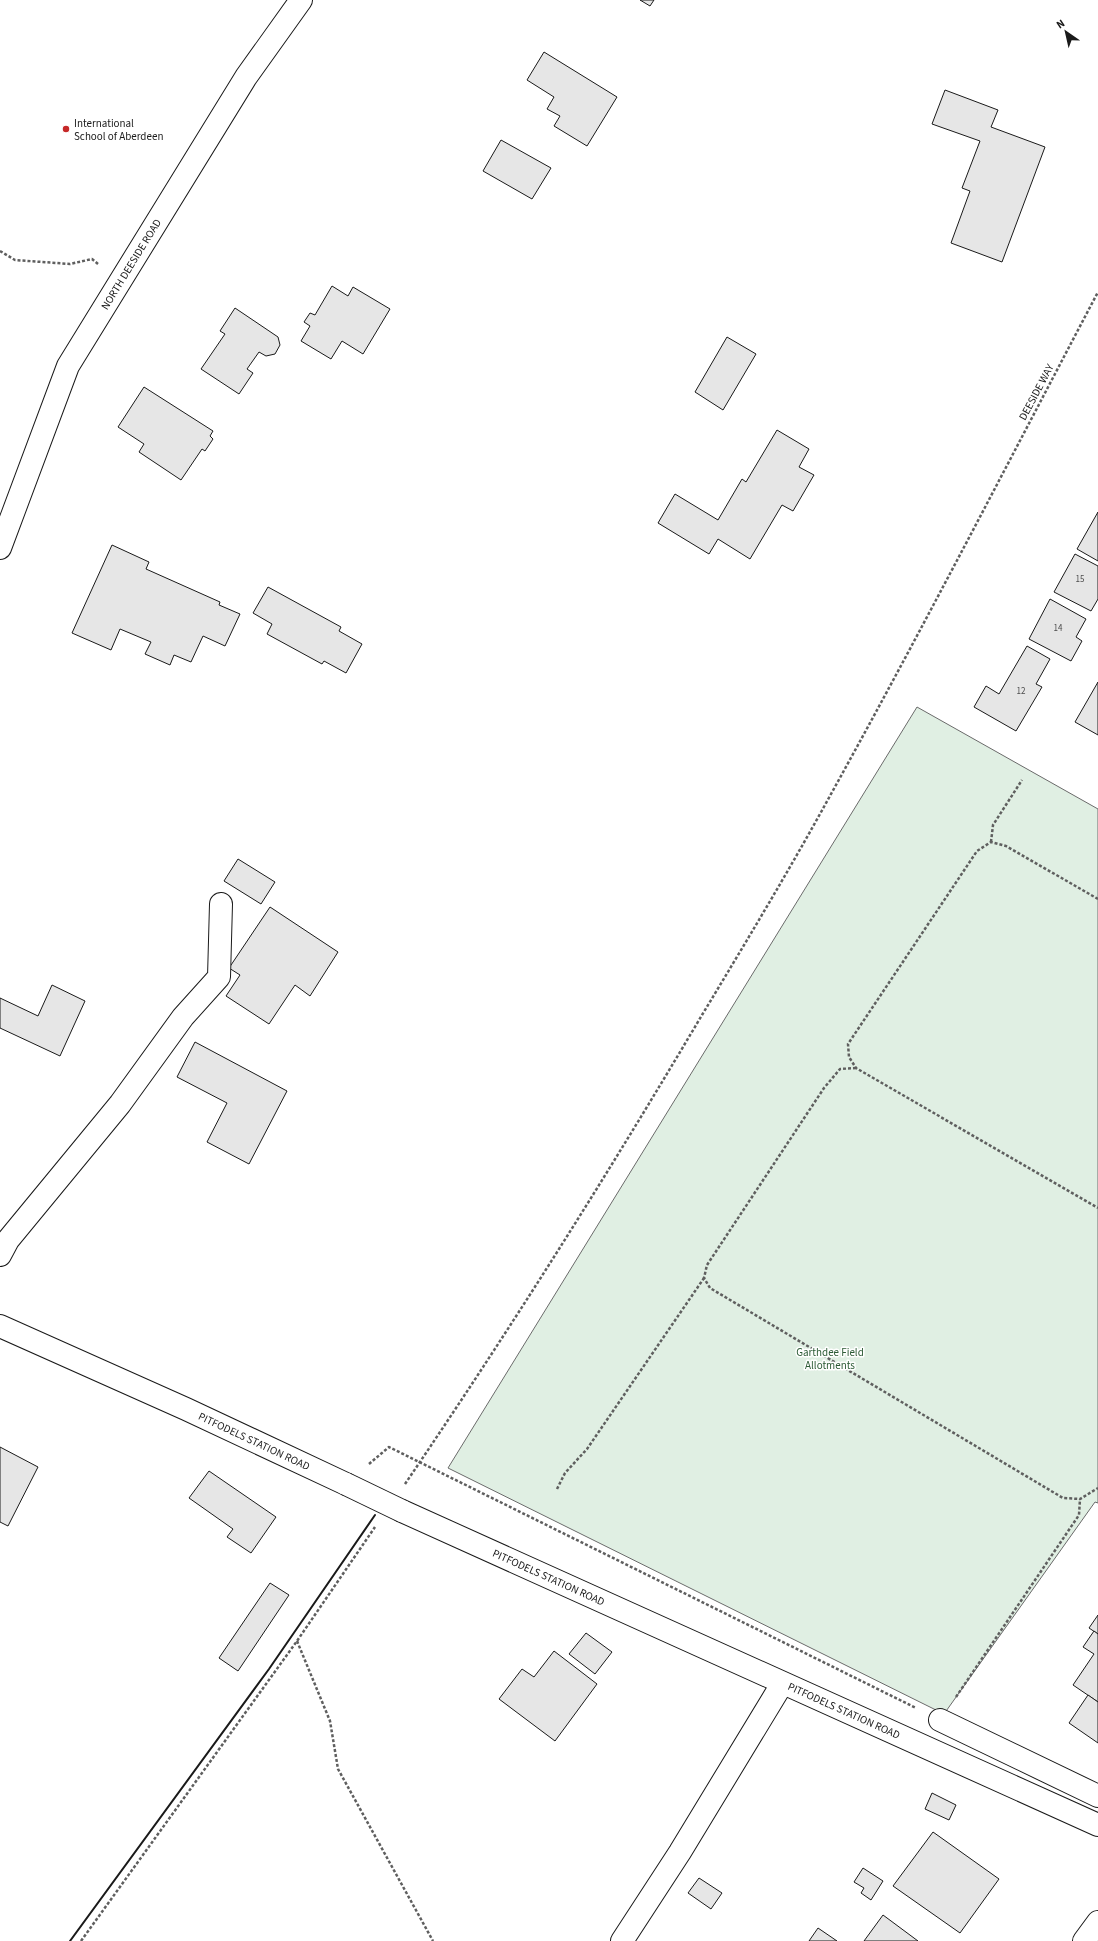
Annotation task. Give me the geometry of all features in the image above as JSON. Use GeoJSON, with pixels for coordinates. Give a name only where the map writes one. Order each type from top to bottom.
{"type":"FeatureCollection","features":[{"type":"Feature","properties":{"kind":"street","name":"NORTH DEESIDE ROAD"},"geometry":{"type":"LineString","coordinates":[[0,548],[68,366],[246,77],[301,0]]}},
{"type":"Feature","properties":{"kind":"street"},"geometry":{"type":"LineString","coordinates":[[0,1255],[8,1240],[120,1104],[183,1018],[219,977],[221,904]]}},
{"type":"Feature","properties":{"kind":"street","name":"PITFODELS STATION ROAD"},"geometry":{"type":"LineString","coordinates":[[0,1326],[186,1409],[402,1511],[782,1684],[1098,1825]]}},
{"type":"Feature","properties":{"kind":"street"},"geometry":{"type":"LineString","coordinates":[[622,1941],[680,1852],[782,1684]]}},
{"type":"Feature","properties":{"kind":"street"},"geometry":{"type":"LineString","coordinates":[[940,1720],[1098,1796]]}},
{"type":"Feature","properties":{"kind":"street"},"geometry":{"type":"LineString","coordinates":[[1084,1941],[1098,1922]]}},
{"type":"Feature","properties":{"kind":"path"},"geometry":{"type":"LineString","coordinates":[[0,251],[15,260],[70,264],[92,259],[103,269],[99,290],[109,298]]}},
{"type":"Feature","properties":{"kind":"path","name":"DEESIDE WAY"},"geometry":{"type":"LineString","coordinates":[[403,1487],[558,1251],[660,1086],[771,900],[831,794],[989,500],[1098,292]]}},
{"type":"Feature","properties":{"kind":"path"},"geometry":{"type":"LineString","coordinates":[[991,842],[993,825],[1022,780]]}},
{"type":"Feature","properties":{"kind":"path"},"geometry":{"type":"LineString","coordinates":[[1098,899],[1006,846],[991,842],[977,851],[848,1044],[849,1057],[856,1068],[1098,1208]]}},
{"type":"Feature","properties":{"kind":"path"},"geometry":{"type":"LineString","coordinates":[[557,1489],[565,1473],[587,1449],[704,1278],[707,1265],[824,1088],[840,1069],[856,1068]]}},
{"type":"Feature","properties":{"kind":"path"},"geometry":{"type":"LineString","coordinates":[[704,1278],[710,1288],[1063,1498],[1080,1499],[1098,1488]]}},
{"type":"Feature","properties":{"kind":"path"},"geometry":{"type":"LineString","coordinates":[[346,1484],[390,1447],[421,1461],[940,1720],[1079,1515],[1080,1499]]}},
{"type":"Feature","properties":{"kind":"path"},"geometry":{"type":"LineString","coordinates":[[82,1941],[297,1641],[376,1526]]}},
{"type":"Feature","properties":{"kind":"path"},"geometry":{"type":"LineString","coordinates":[[297,1641],[330,1721],[338,1769],[433,1941]]}},
{"type":"Feature","properties":{"kind":"green space","name":"Garthdee Field Allotments"},"geometry":{"type":"Polygon","coordinates":[[[917,707],[1098,809],[1098,1503],[1095,1502],[944,1714],[448,1468],[917,707]]]}},
{"type":"Feature","properties":{"kind":"building"},"geometry":{"type":"Polygon","coordinates":[[[640,0],[654,0],[650,6],[640,0]]]}},
{"type":"Feature","properties":{"kind":"building"},"geometry":{"type":"Polygon","coordinates":[[[544,52],[617,97],[587,146],[554,126],[560,116],[547,109],[554,97],[527,80],[544,52]]]}},
{"type":"Feature","properties":{"kind":"building"},"geometry":{"type":"Polygon","coordinates":[[[945,90],[998,110],[991,127],[1045,147],[1002,262],[951,243],[970,191],[962,188],[980,141],[932,124],[945,90]]]}},
{"type":"Feature","properties":{"kind":"building"},"geometry":{"type":"Polygon","coordinates":[[[501,140],[551,168],[532,199],[483,171],[501,140]]]}},
{"type":"Feature","properties":{"kind":"building"},"geometry":{"type":"Polygon","coordinates":[[[332,286],[348,296],[353,287],[390,309],[363,354],[342,341],[331,359],[301,341],[310,326],[304,322],[310,313],[315,315],[332,286]]]}},
{"type":"Feature","properties":{"kind":"building"},"geometry":{"type":"Polygon","coordinates":[[[235,308],[278,337],[280,345],[275,354],[266,356],[259,352],[247,369],[253,373],[239,394],[201,369],[225,334],[220,331],[235,308]]]}},
{"type":"Feature","properties":{"kind":"building"},"geometry":{"type":"Polygon","coordinates":[[[727,337],[756,354],[723,410],[695,392],[727,337]]]}},
{"type":"Feature","properties":{"kind":"building"},"geometry":{"type":"Polygon","coordinates":[[[144,387],[213,431],[210,436],[213,439],[205,451],[202,449],[181,480],[139,452],[144,444],[118,427],[144,387]]]}},
{"type":"Feature","properties":{"kind":"building"},"geometry":{"type":"Polygon","coordinates":[[[777,430],[809,449],[799,467],[814,475],[793,511],[782,505],[750,559],[718,539],[709,554],[658,523],[675,494],[718,520],[742,479],[746,482],[777,430]]]}},
{"type":"Feature","properties":{"kind":"building"},"geometry":{"type":"Polygon","coordinates":[[[1098,512],[1098,561],[1077,549],[1098,512]]]}},
{"type":"Feature","properties":{"kind":"building"},"geometry":{"type":"Polygon","coordinates":[[[112,545],[149,562],[146,569],[220,602],[219,605],[240,614],[225,646],[203,636],[191,662],[174,655],[170,665],[145,654],[151,642],[120,629],[111,650],[72,633],[112,545]]]}},
{"type":"Feature","properties":{"kind":"building"},"geometry":{"type":"Polygon","coordinates":[[[1075,554],[1098,566],[1098,599],[1091,611],[1054,592],[1075,554]]]}},
{"type":"Feature","properties":{"kind":"building"},"geometry":{"type":"Polygon","coordinates":[[[268,587],[341,627],[339,631],[362,644],[346,673],[324,661],[322,664],[267,634],[272,624],[253,613],[268,587]]]}},
{"type":"Feature","properties":{"kind":"building"},"geometry":{"type":"Polygon","coordinates":[[[1050,599],[1086,619],[1076,637],[1082,641],[1071,661],[1029,639],[1050,599]]]}},
{"type":"Feature","properties":{"kind":"building"},"geometry":{"type":"Polygon","coordinates":[[[1027,646],[1050,659],[1036,684],[1042,687],[1016,731],[974,707],[986,686],[999,694],[1027,646]]]}},
{"type":"Feature","properties":{"kind":"building"},"geometry":{"type":"Polygon","coordinates":[[[1098,682],[1098,735],[1075,722],[1098,682]]]}},
{"type":"Feature","properties":{"kind":"building"},"geometry":{"type":"Polygon","coordinates":[[[238,859],[275,882],[261,904],[224,881],[238,859]]]}},
{"type":"Feature","properties":{"kind":"building"},"geometry":{"type":"Polygon","coordinates":[[[270,907],[338,952],[310,996],[295,985],[269,1024],[226,996],[240,975],[229,968],[270,907]]]}},
{"type":"Feature","properties":{"kind":"building"},"geometry":{"type":"Polygon","coordinates":[[[52,985],[85,1001],[60,1056],[0,1028],[0,998],[38,1016],[52,985]]]}},
{"type":"Feature","properties":{"kind":"building"},"geometry":{"type":"Polygon","coordinates":[[[195,1042],[287,1091],[249,1164],[207,1142],[227,1103],[177,1077],[195,1042]]]}},
{"type":"Feature","properties":{"kind":"building"},"geometry":{"type":"Polygon","coordinates":[[[0,1447],[38,1467],[8,1526],[0,1522],[0,1447]]]}},
{"type":"Feature","properties":{"kind":"building"},"geometry":{"type":"Polygon","coordinates":[[[209,1471],[276,1517],[251,1553],[227,1537],[233,1529],[189,1498],[209,1471]]]}},
{"type":"Feature","properties":{"kind":"building"},"geometry":{"type":"Polygon","coordinates":[[[270,1583],[289,1595],[238,1671],[219,1658],[270,1583]]]}},
{"type":"Feature","properties":{"kind":"building"},"geometry":{"type":"Polygon","coordinates":[[[1098,1615],[1098,1634],[1089,1628],[1098,1615]]]}},
{"type":"Feature","properties":{"kind":"building"},"geometry":{"type":"Polygon","coordinates":[[[1094,1631],[1098,1634],[1098,1702],[1073,1685],[1094,1654],[1083,1647],[1094,1631]]]}},
{"type":"Feature","properties":{"kind":"building"},"geometry":{"type":"Polygon","coordinates":[[[586,1633],[612,1652],[595,1674],[569,1654],[586,1633]]]}},
{"type":"Feature","properties":{"kind":"building"},"geometry":{"type":"Polygon","coordinates":[[[554,1651],[597,1684],[555,1741],[499,1699],[522,1669],[534,1677],[554,1651]]]}},
{"type":"Feature","properties":{"kind":"building"},"geometry":{"type":"Polygon","coordinates":[[[1088,1695],[1098,1702],[1098,1743],[1069,1723],[1088,1695]]]}},
{"type":"Feature","properties":{"kind":"building"},"geometry":{"type":"Polygon","coordinates":[[[932,1793],[956,1805],[949,1820],[925,1809],[932,1793]]]}},
{"type":"Feature","properties":{"kind":"building"},"geometry":{"type":"Polygon","coordinates":[[[933,1832],[999,1879],[960,1933],[893,1886],[933,1832]]]}},
{"type":"Feature","properties":{"kind":"building"},"geometry":{"type":"Polygon","coordinates":[[[863,1868],[883,1881],[871,1900],[861,1893],[864,1888],[854,1882],[863,1868]]]}},
{"type":"Feature","properties":{"kind":"building"},"geometry":{"type":"Polygon","coordinates":[[[699,1878],[722,1893],[711,1909],[688,1893],[699,1878]]]}},
{"type":"Feature","properties":{"kind":"building"},"geometry":{"type":"Polygon","coordinates":[[[883,1915],[918,1941],[864,1941],[883,1915]]]}},
{"type":"Feature","properties":{"kind":"building"},"geometry":{"type":"Polygon","coordinates":[[[818,1928],[837,1941],[809,1941],[818,1928]]]}},
{"type":"Feature","properties":{"kind":"wall"},"geometry":{"type":"LineString","coordinates":[[70,1941],[269,1669],[375,1515]]}},
{"type":"Feature","properties":{"kind":"place","name":"International School of Aberdeen"},"geometry":{"type":"Point","coordinates":[66,129]}}]}
